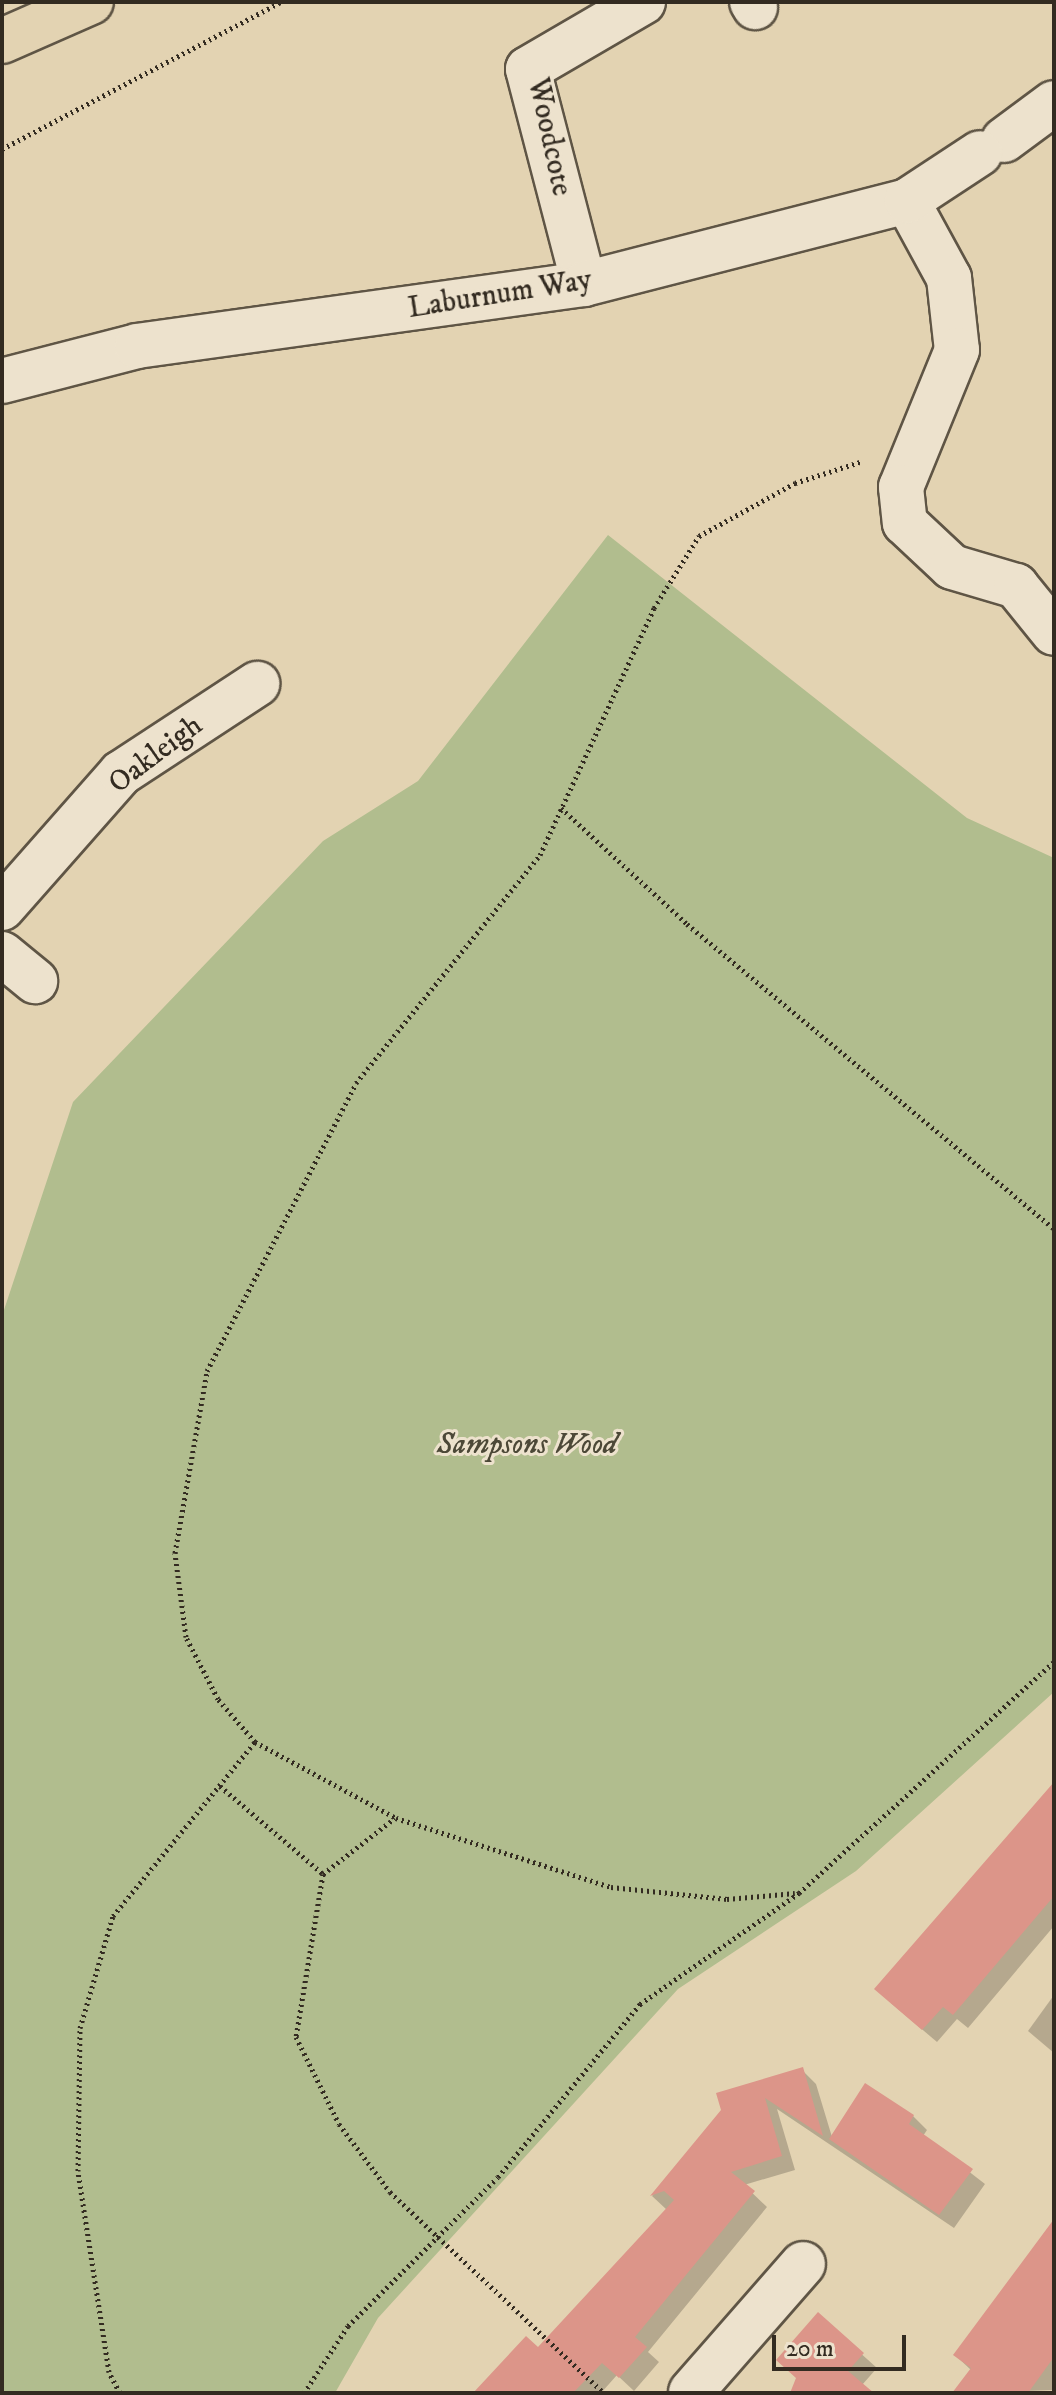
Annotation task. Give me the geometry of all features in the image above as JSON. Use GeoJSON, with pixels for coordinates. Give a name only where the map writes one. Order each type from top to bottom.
{"type":"FeatureCollection","features":[{"type":"Feature","properties":{"kind":"main road"},"geometry":{"type":"LineString","coordinates":[[2,41],[91,2]]}},
{"type":"Feature","properties":{"kind":"street","name":"Woodcote"},"geometry":{"type":"LineString","coordinates":[[584,284],[528,69],[643,2]]}},
{"type":"Feature","properties":{"kind":"street","name":"Laburnum Way"},"geometry":{"type":"LineString","coordinates":[[2,381],[137,346],[584,284],[907,201],[1054,103]]}},
{"type":"Feature","properties":{"kind":"street"},"geometry":{"type":"LineString","coordinates":[[907,201],[949,278],[957,350],[901,487],[905,523],[952,567],[1016,586],[1054,633]]}},
{"type":"Feature","properties":{"kind":"street","name":"Oakleigh"},"geometry":{"type":"LineString","coordinates":[[2,908],[121,773],[257,684]]}},
{"type":"Feature","properties":{"kind":"street"},"geometry":{"type":"LineString","coordinates":[[691,2393],[803,2264]]}},
{"type":"Feature","properties":{"kind":"path"},"geometry":{"type":"LineString","coordinates":[[2,149],[281,2]]}},
{"type":"Feature","properties":{"kind":"path"},"geometry":{"type":"LineString","coordinates":[[799,1893],[727,1899],[611,1887],[396,1818],[255,1742],[218,1699],[186,1637],[175,1553],[207,1371],[356,1083],[540,855],[654,608],[699,536],[795,483],[871,459],[912,460]]}},
{"type":"Feature","properties":{"kind":"path"},"geometry":{"type":"LineString","coordinates":[[561,808],[687,924],[1054,1229]]}},
{"type":"Feature","properties":{"kind":"path"},"geometry":{"type":"LineString","coordinates":[[304,2393],[348,2326],[439,2238],[640,2004],[799,1893],[1054,1662]]}},
{"type":"Feature","properties":{"kind":"path"},"geometry":{"type":"LineString","coordinates":[[120,2393],[109,2372],[78,2171],[80,2028],[113,1916],[255,1742]]}},
{"type":"Feature","properties":{"kind":"path"},"geometry":{"type":"LineString","coordinates":[[220,1786],[323,1874]]}},
{"type":"Feature","properties":{"kind":"path"},"geometry":{"type":"LineString","coordinates":[[396,1818],[323,1874],[296,2037],[339,2124],[390,2192],[604,2393]]}},
{"type":"Feature","properties":{"kind":"green space","name":"Sampsons Wood"},"geometry":{"type":"Polygon","coordinates":[[[608,535],[967,818],[1054,858],[1054,1692],[856,1871],[678,1989],[378,2318],[335,2393],[2,2393],[2,1316],[73,1102],[323,841],[418,781],[608,535]]]}},
{"type":"Feature","properties":{"kind":"building"},"geometry":{"type":"Polygon","coordinates":[[[1054,1782],[1054,1896],[953,2015],[943,2007],[922,2030],[874,1989],[1054,1782]]]}},
{"type":"Feature","properties":{"kind":"building"},"geometry":{"type":"Polygon","coordinates":[[[803,2067],[823,2136],[765,2098],[782,2156],[731,2172],[755,2191],[635,2337],[647,2347],[619,2378],[602,2363],[573,2393],[473,2393],[526,2336],[538,2347],[674,2200],[664,2191],[650,2196],[721,2110],[716,2093],[803,2067]]]}},
{"type":"Feature","properties":{"kind":"building"},"geometry":{"type":"Polygon","coordinates":[[[865,2083],[914,2115],[909,2124],[973,2169],[939,2215],[829,2139],[865,2083]]]}},
{"type":"Feature","properties":{"kind":"building"},"geometry":{"type":"Polygon","coordinates":[[[1054,2219],[1054,2357],[1028,2393],[952,2393],[971,2368],[953,2355],[1054,2219]]]}},
{"type":"Feature","properties":{"kind":"building"},"geometry":{"type":"Polygon","coordinates":[[[818,2312],[864,2353],[848,2371],[874,2393],[790,2393],[796,2378],[776,2360],[818,2312]]]}}]}
